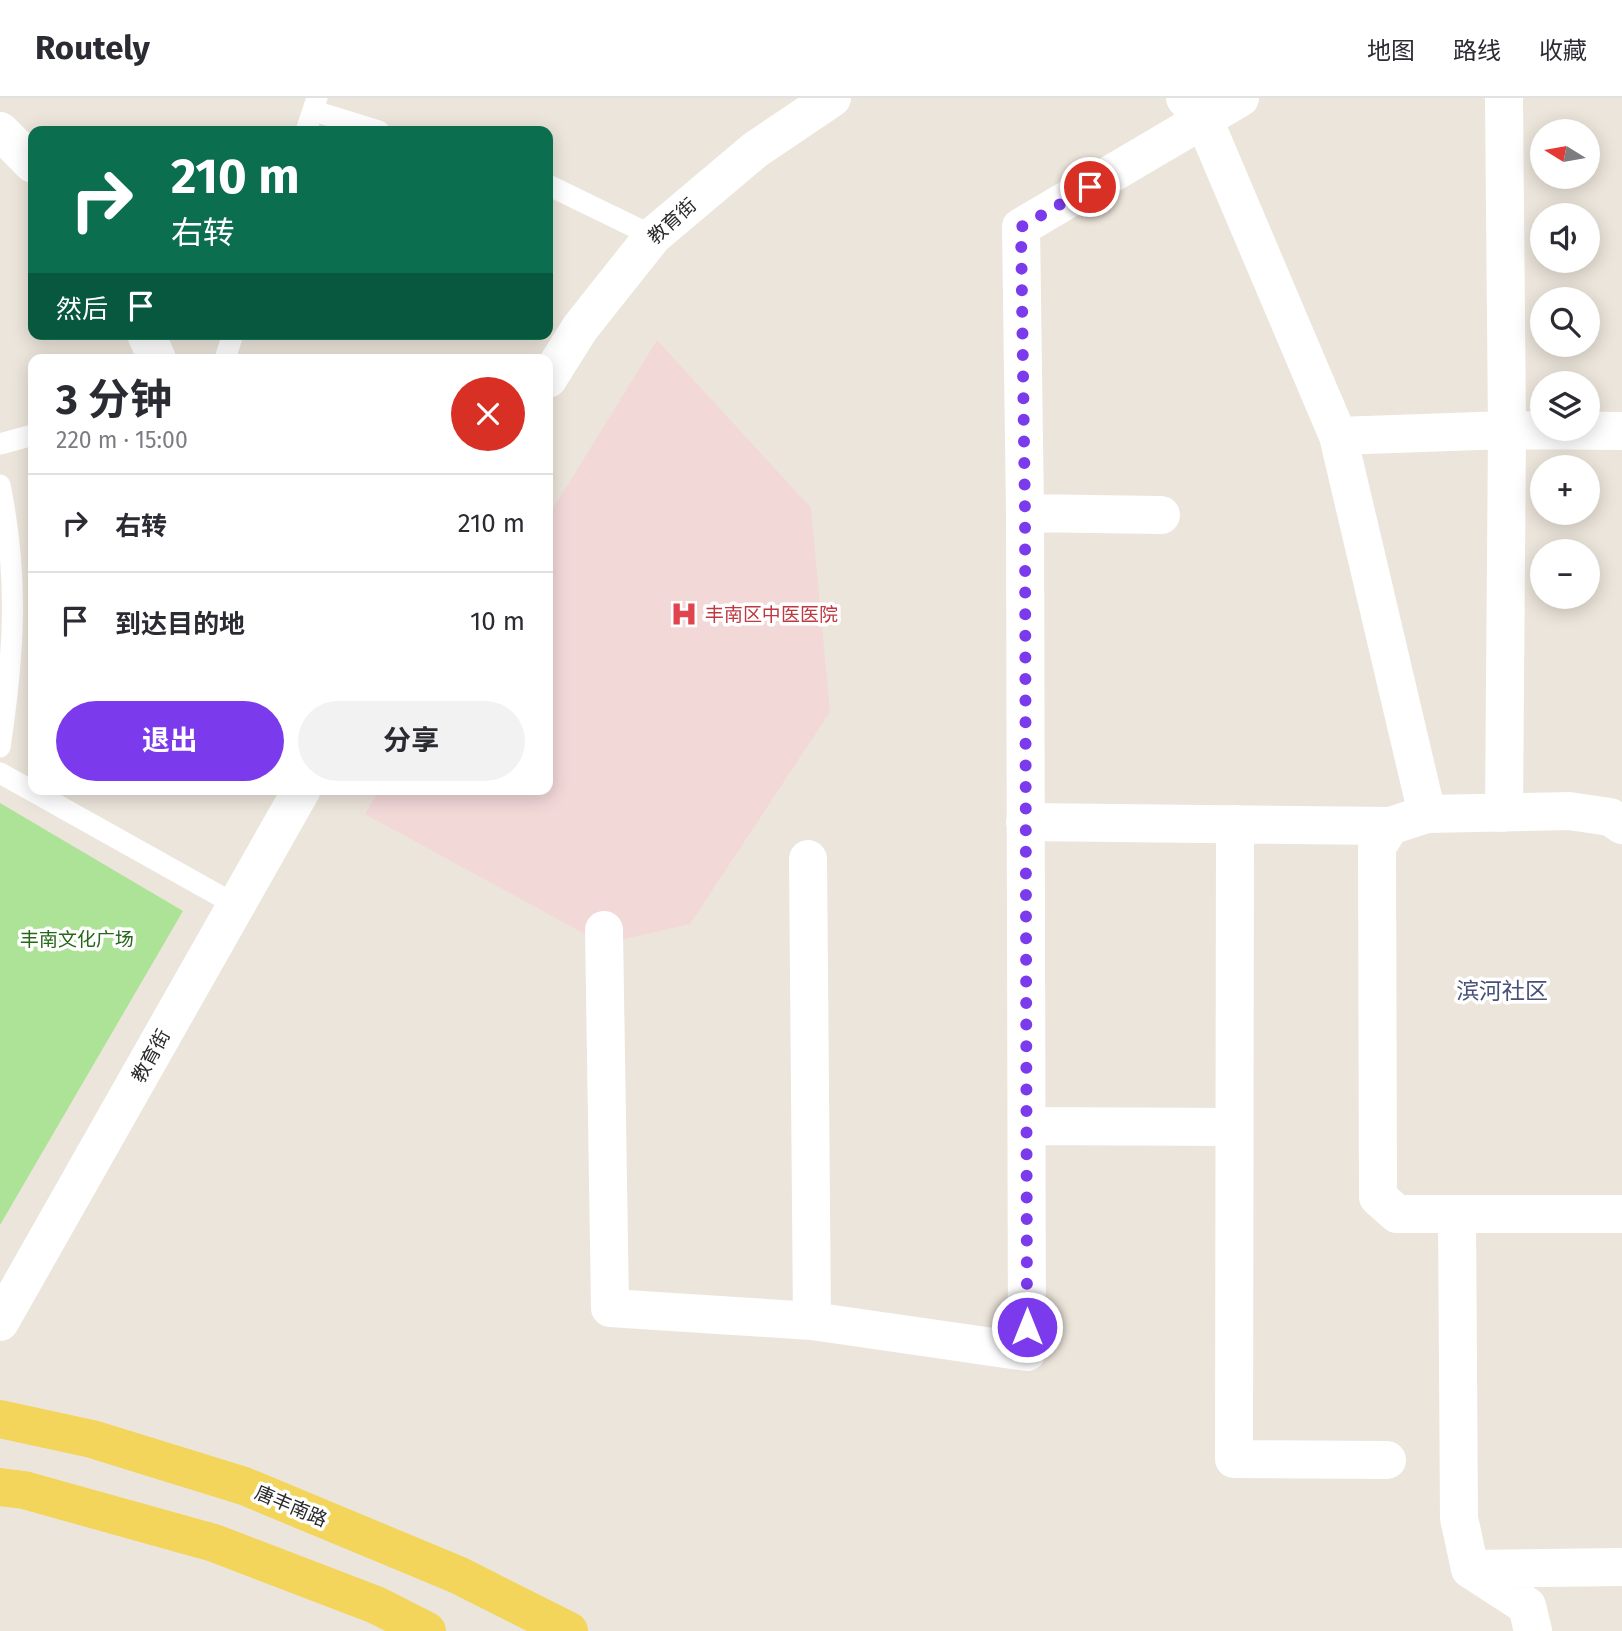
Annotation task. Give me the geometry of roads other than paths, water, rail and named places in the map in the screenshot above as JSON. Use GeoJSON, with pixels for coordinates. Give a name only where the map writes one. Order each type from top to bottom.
{"type":"FeatureCollection","features":[{"type":"Feature","properties":{"kind":"main road","name":"唐丰南路"},"geometry":{"type":"LineString","coordinates":[[0,1419],[92,1439],[244,1486],[458,1575],[569,1631]]}},
{"type":"Feature","properties":{"kind":"main road"},"geometry":{"type":"LineString","coordinates":[[0,1487],[24,1490],[214,1543],[376,1605],[427,1631]]}},
{"type":"Feature","properties":{"kind":"street","name":"教育街"},"geometry":{"type":"LineString","coordinates":[[553,371],[580,328],[653,236],[755,150],[832,98]]}},
{"type":"Feature","properties":{"kind":"street"},"geometry":{"type":"LineString","coordinates":[[604,930],[610,1308],[812,1321],[1027,1352],[1025,513],[1021,227],[1194,109],[1240,98]]}},
{"type":"Feature","properties":{"kind":"street"},"geometry":{"type":"LineString","coordinates":[[1503,98],[1507,430],[1504,813]]}},
{"type":"Feature","properties":{"kind":"street"},"geometry":{"type":"LineString","coordinates":[[1194,109],[1338,436],[1427,814]]}},
{"type":"Feature","properties":{"kind":"street"},"geometry":{"type":"LineString","coordinates":[[0,131],[28,159]]}},
{"type":"Feature","properties":{"kind":"street"},"geometry":{"type":"LineString","coordinates":[[1338,436],[1507,430],[1622,431]]}},
{"type":"Feature","properties":{"kind":"street"},"geometry":{"type":"LineString","coordinates":[[1025,513],[1161,515]]}},
{"type":"Feature","properties":{"kind":"street","name":"教育街"},"geometry":{"type":"LineString","coordinates":[[0,1322],[299,795]]}},
{"type":"Feature","properties":{"kind":"street"},"geometry":{"type":"LineString","coordinates":[[1025,821],[1390,826],[1427,814],[1569,811],[1610,817],[1622,825]]}},
{"type":"Feature","properties":{"kind":"street"},"geometry":{"type":"LineString","coordinates":[[1235,824],[1234,1460],[1387,1460]]}},
{"type":"Feature","properties":{"kind":"street"},"geometry":{"type":"LineString","coordinates":[[1390,826],[1377,847],[1378,1197],[1397,1214],[1622,1214]]}},
{"type":"Feature","properties":{"kind":"street"},"geometry":{"type":"LineString","coordinates":[[808,859],[812,1321]]}},
{"type":"Feature","properties":{"kind":"street"},"geometry":{"type":"LineString","coordinates":[[1027,1126],[1234,1127]]}},
{"type":"Feature","properties":{"kind":"street"},"geometry":{"type":"LineString","coordinates":[[1457,1214],[1459,1518],[1470,1569],[1527,1606],[1533,1631]]}},
{"type":"Feature","properties":{"kind":"street"},"geometry":{"type":"LineString","coordinates":[[1470,1569],[1622,1567]]}},
{"type":"Feature","properties":{"kind":"lane"},"geometry":{"type":"LineString","coordinates":[[308,126],[316,104],[367,126]]}},
{"type":"Feature","properties":{"kind":"lane"},"geometry":{"type":"LineString","coordinates":[[553,187],[653,236]]}},
{"type":"Feature","properties":{"kind":"lane"},"geometry":{"type":"LineString","coordinates":[[0,444],[28,436]]}},
{"type":"Feature","properties":{"kind":"lane"},"geometry":{"type":"LineString","coordinates":[[0,485],[9,526],[14,609],[9,690],[0,747]]}},
{"type":"Feature","properties":{"kind":"lane"},"geometry":{"type":"LineString","coordinates":[[0,773],[28,789]]}},
{"type":"Feature","properties":{"kind":"lane"},"geometry":{"type":"LineString","coordinates":[[39,795],[236,905]]}},
{"type":"Feature","properties":{"kind":"place","name":"丰南区中医医院"},"geometry":{"type":"Point","coordinates":[684,614]}},
{"type":"Feature","properties":{"kind":"district","name":"滨河社区"},"geometry":{"type":"Point","coordinates":[1502,991]}},
{"type":"Feature","properties":{"kind":"park label","name":"丰南文化广场"},"geometry":{"type":"Point","coordinates":[77,939]}}]}
